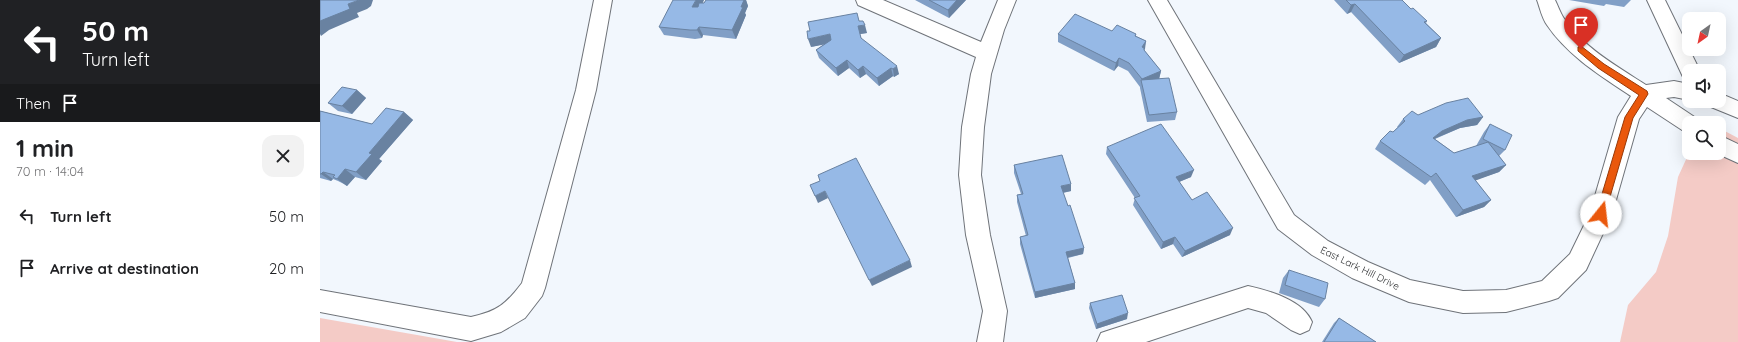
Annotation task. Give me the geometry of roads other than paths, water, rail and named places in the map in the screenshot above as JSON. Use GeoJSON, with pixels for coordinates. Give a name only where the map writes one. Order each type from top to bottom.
{"type":"FeatureCollection","features":[{"type":"Feature","properties":{"kind":"street"},"geometry":{"type":"LineString","coordinates":[[320,301],[471,329],[492,324],[516,310],[533,288],[586,90],[603,0]]}},
{"type":"Feature","properties":{"kind":"street"},"geometry":{"type":"LineString","coordinates":[[865,0],[987,52]]}},
{"type":"Feature","properties":{"kind":"street"},"geometry":{"type":"LineString","coordinates":[[990,342],[995,311],[978,235],[970,175],[973,127],[981,74],[994,30],[1007,0]]}},
{"type":"Feature","properties":{"kind":"street","name":"East Lark Hill Drive"},"geometry":{"type":"LineString","coordinates":[[1157,0],[1286,222],[1320,248],[1360,270],[1409,291],[1463,302],[1506,301],[1549,290],[1578,262],[1601,214],[1629,117],[1644,94]]}},
{"type":"Feature","properties":{"kind":"street"},"geometry":{"type":"LineString","coordinates":[[1546,0],[1554,20],[1570,40],[1601,66],[1682,119]]}},
{"type":"Feature","properties":{"kind":"street"},"geometry":{"type":"LineString","coordinates":[[1656,0],[1687,64]]}},
{"type":"Feature","properties":{"kind":"street"},"geometry":{"type":"LineString","coordinates":[[1644,94],[1674,89],[1682,91]]}},
{"type":"Feature","properties":{"kind":"street"},"geometry":{"type":"LineString","coordinates":[[1726,105],[1738,110]]}},
{"type":"Feature","properties":{"kind":"street"},"geometry":{"type":"LineString","coordinates":[[1726,148],[1738,154]]}},
{"type":"Feature","properties":{"kind":"street"},"geometry":{"type":"LineString","coordinates":[[1110,342],[1248,297],[1272,303],[1300,322]]}}]}
